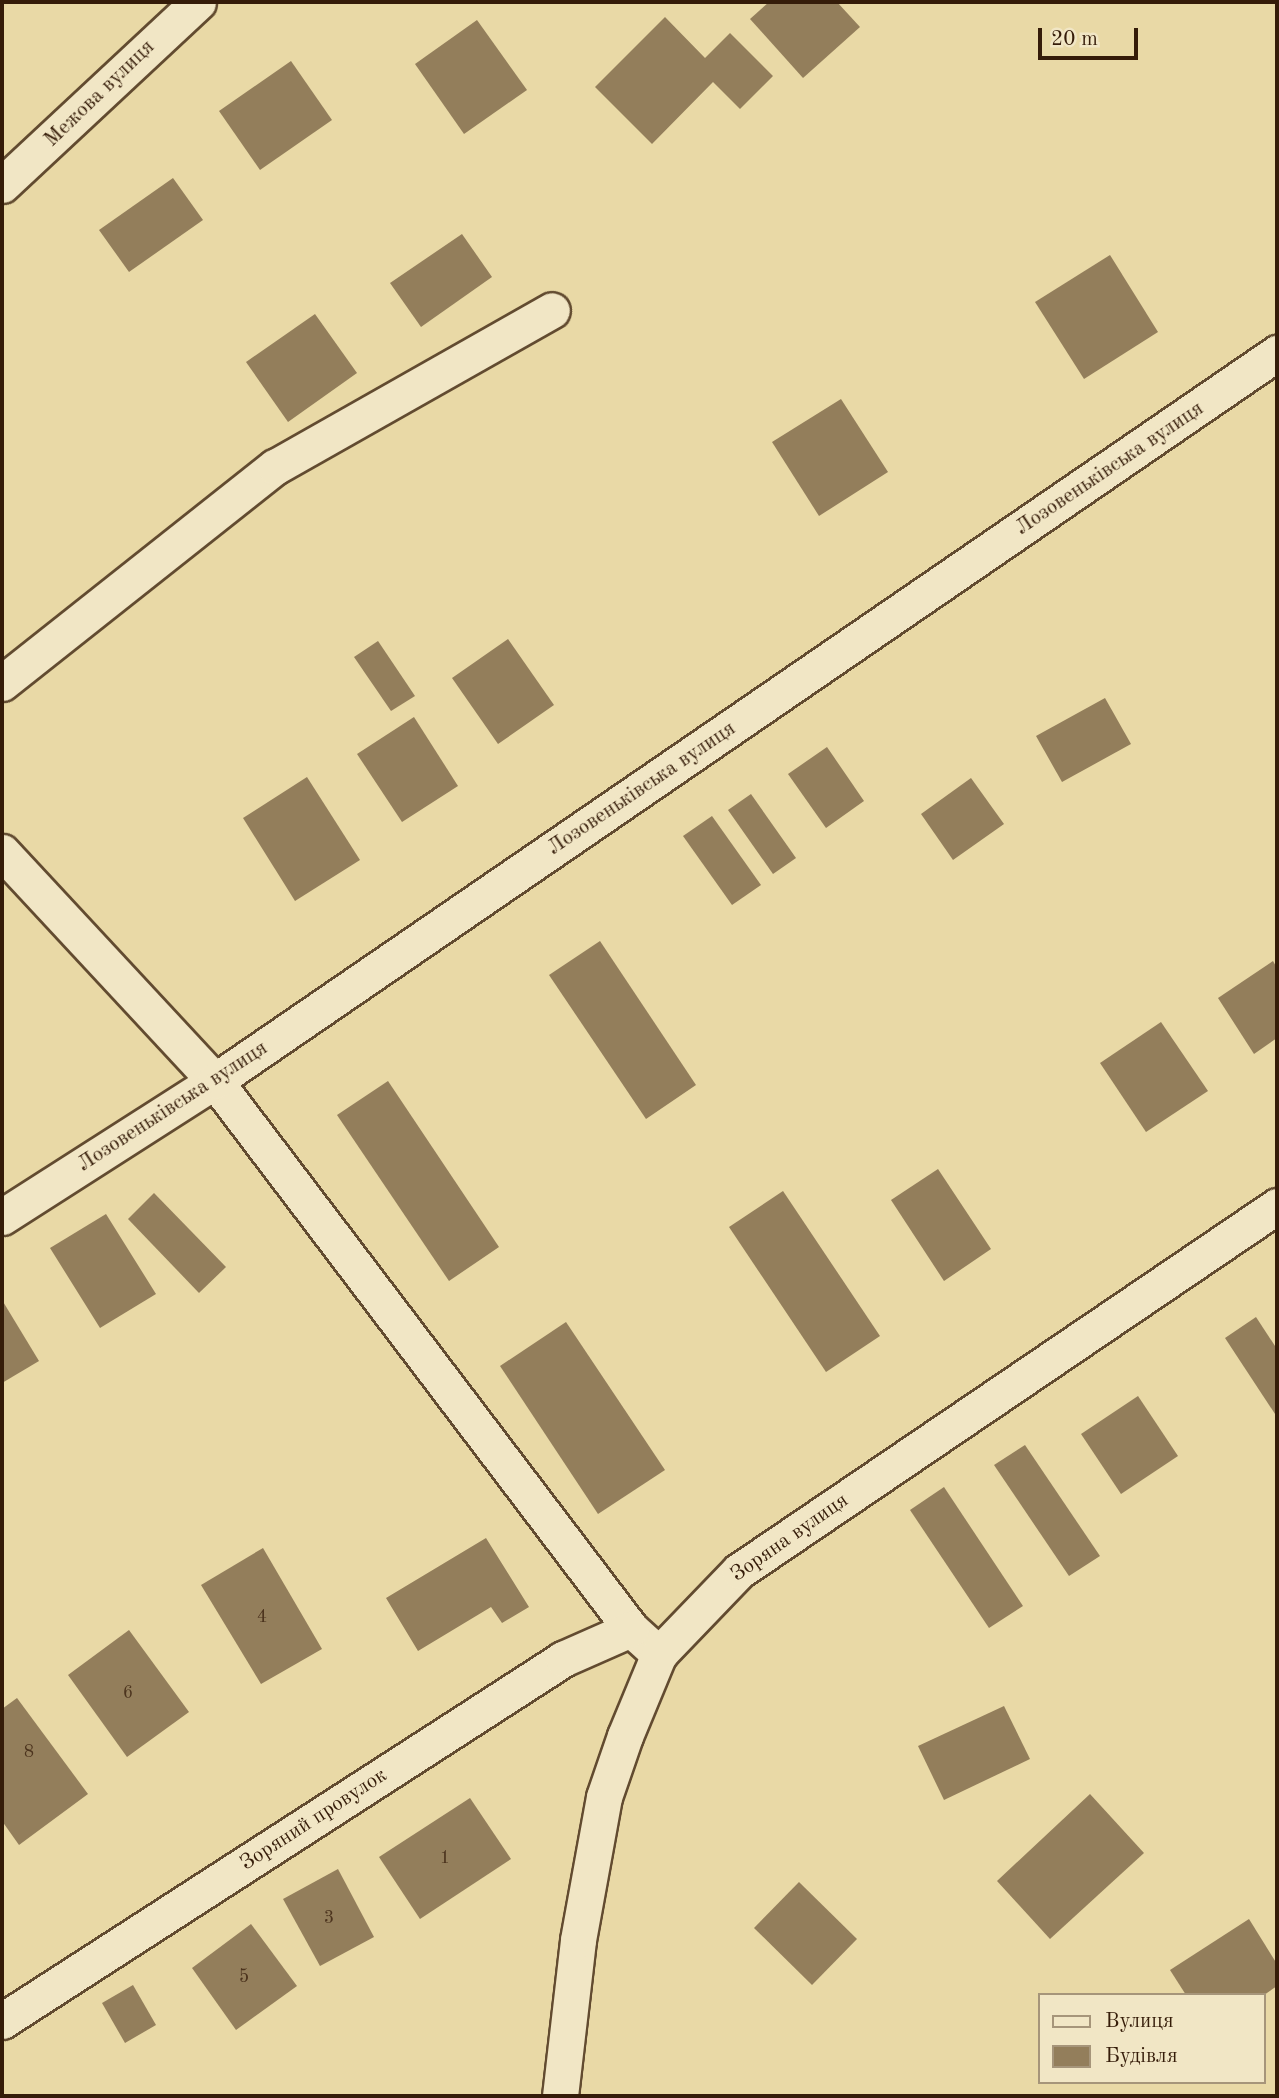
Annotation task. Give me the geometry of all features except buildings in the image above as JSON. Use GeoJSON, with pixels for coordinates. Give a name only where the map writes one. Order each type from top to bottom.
{"type":"FeatureCollection","features":[{"type":"Feature","properties":{"kind":"street","name":"Межова вулиця"},"geometry":{"type":"LineString","coordinates":[[2,186],[198,2]]}},
{"type":"Feature","properties":{"kind":"street"},"geometry":{"type":"LineString","coordinates":[[2,683],[275,467],[552,310]]}},
{"type":"Feature","properties":{"kind":"street","name":"Лозовеньківська вулиця"},"geometry":{"type":"LineString","coordinates":[[2,1217],[215,1081],[1277,354]]}},
{"type":"Feature","properties":{"kind":"street"},"geometry":{"type":"LineString","coordinates":[[2,852],[215,1081],[631,1629],[659,1654]]}},
{"type":"Feature","properties":{"kind":"street","name":"Зоряна вулиця"},"geometry":{"type":"LineString","coordinates":[[560,2096],[578,1940],[604,1797],[625,1736],[659,1654],[739,1571],[1277,1206]]}},
{"type":"Feature","properties":{"kind":"street","name":"Зоряний провулок"},"geometry":{"type":"LineString","coordinates":[[2,2021],[563,1660],[631,1629]]}}]}
